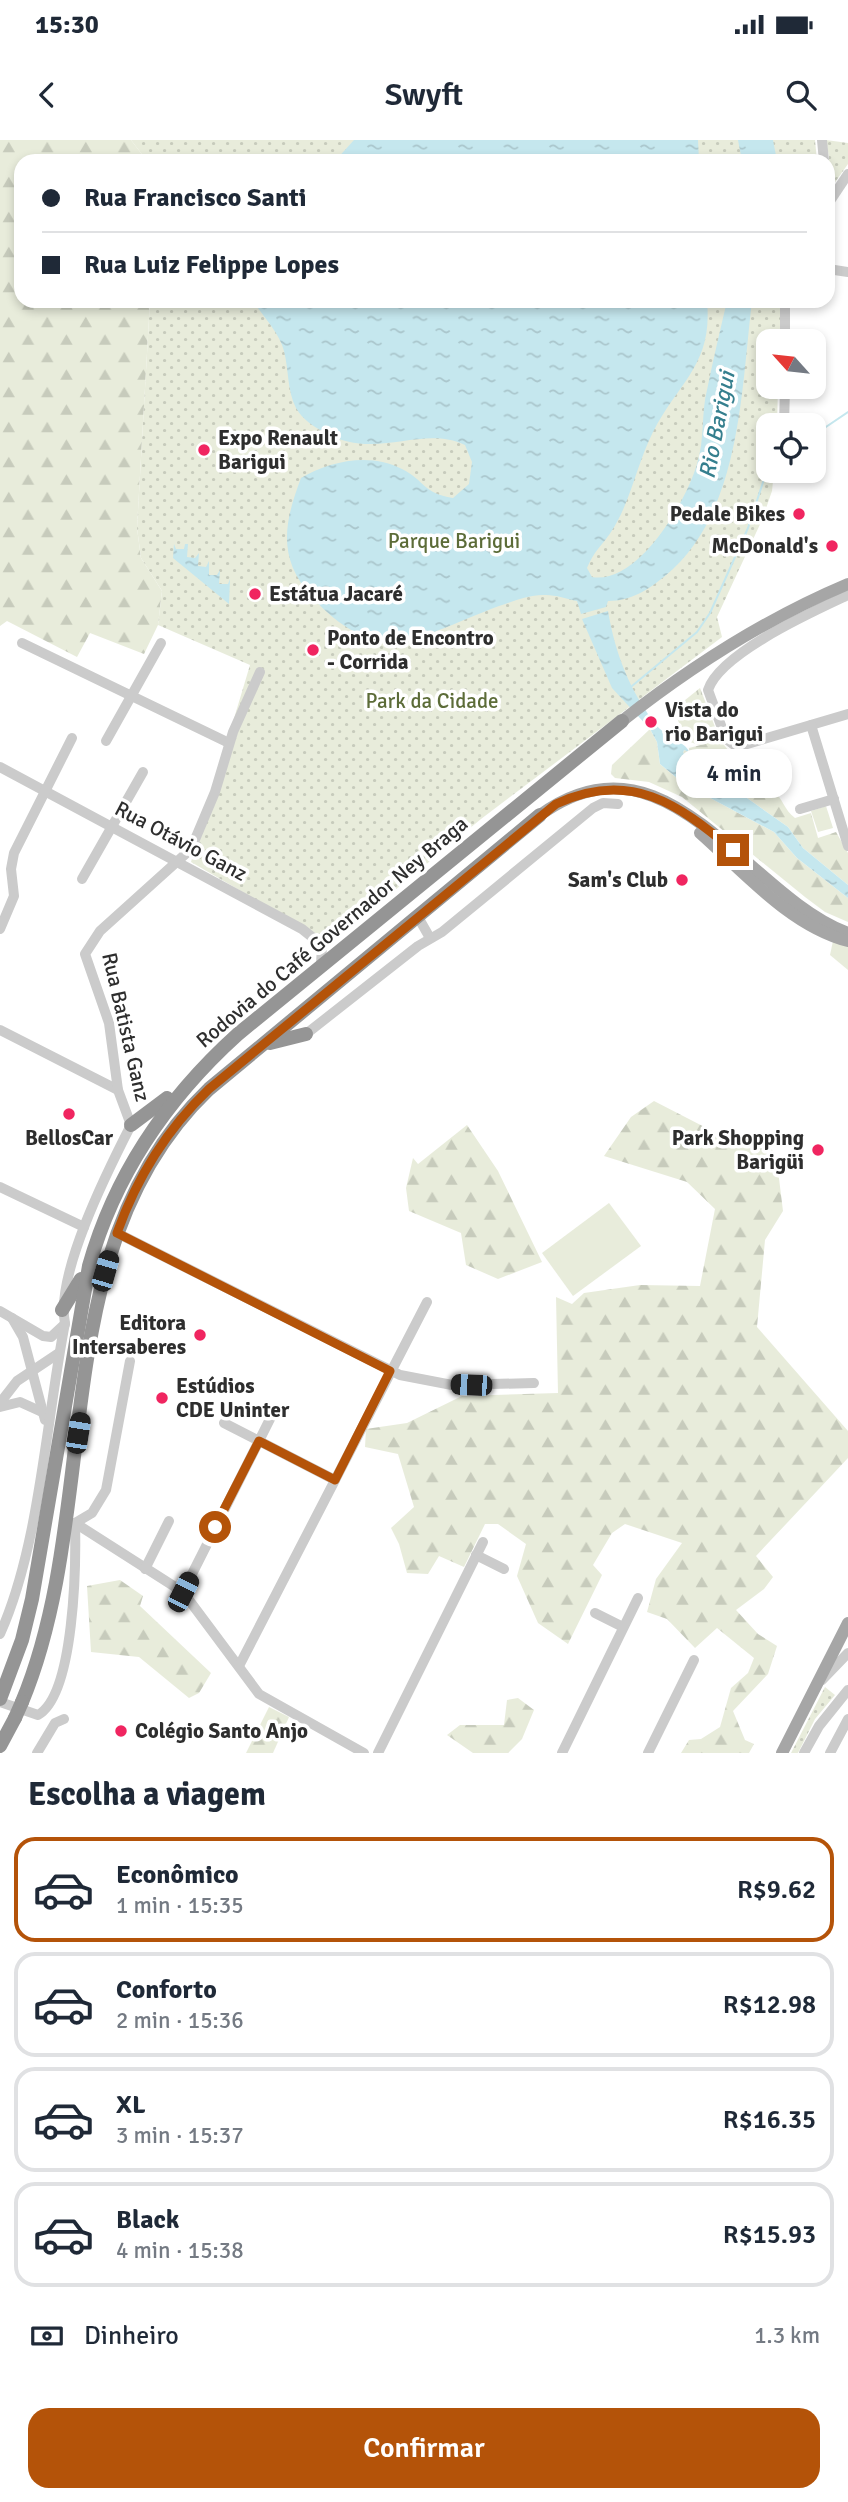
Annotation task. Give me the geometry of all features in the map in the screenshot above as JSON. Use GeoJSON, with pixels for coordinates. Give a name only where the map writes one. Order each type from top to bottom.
{"type":"FeatureCollection","features":[{"type":"Feature","properties":{"kind":"highway","name":"Rodovia do Café Governador Ney Braga"},"geometry":{"type":"LineString","coordinates":[[1,1698],[22,1640],[32,1599],[89,1266],[114,1198],[144,1141],[182,1090],[238,1034],[622,721]]}},
{"type":"Feature","properties":{"kind":"highway","name":"Rodovia do Café Governador Ney Braga"},"geometry":{"type":"LineString","coordinates":[[0,1746],[15,1718],[38,1662],[50,1612],[100,1294],[117,1233],[144,1171],[169,1133],[209,1089],[540,815]]}},
{"type":"Feature","properties":{"kind":"highway"},"geometry":{"type":"LineString","coordinates":[[131,1125],[155,1110],[194,1070],[238,1034]]}},
{"type":"Feature","properties":{"kind":"highway"},"geometry":{"type":"LineString","coordinates":[[259,1048],[306,1034]]}},
{"type":"Feature","properties":{"kind":"highway"},"geometry":{"type":"LineString","coordinates":[[64,1317],[89,1266]]}},
{"type":"Feature","properties":{"kind":"highway"},"geometry":{"type":"LineString","coordinates":[[74,1457],[75,1523]]}},
{"type":"Feature","properties":{"kind":"main road"},"geometry":{"type":"LineString","coordinates":[[622,721],[740,636],[848,584]]}},
{"type":"Feature","properties":{"kind":"main road"},"geometry":{"type":"LineString","coordinates":[[540,815],[568,799],[596,792],[629,790],[660,798],[700,822],[800,906],[824,922],[848,933]]}},
{"type":"Feature","properties":{"kind":"main road"},"geometry":{"type":"LineString","coordinates":[[660,798],[796,916],[824,933],[848,941]]}},
{"type":"Feature","properties":{"kind":"main road"},"geometry":{"type":"LineString","coordinates":[[782,1753],[848,1623]]}},
{"type":"Feature","properties":{"kind":"street"},"geometry":{"type":"LineString","coordinates":[[835,194],[848,174]]}},
{"type":"Feature","properties":{"kind":"street"},"geometry":{"type":"LineString","coordinates":[[785,308],[785,329]]}},
{"type":"Feature","properties":{"kind":"street"},"geometry":{"type":"LineString","coordinates":[[749,776],[736,746],[726,739],[708,690],[712,680],[764,638],[848,595]]}},
{"type":"Feature","properties":{"kind":"street"},"geometry":{"type":"LineString","coordinates":[[22,643],[229,743]]}},
{"type":"Feature","properties":{"kind":"street"},"geometry":{"type":"LineString","coordinates":[[106,741],[161,643]]}},
{"type":"Feature","properties":{"kind":"street","name":"Rua Batista Ganz"},"geometry":{"type":"LineString","coordinates":[[0,1634],[10,1608],[33,1516],[64,1317],[84,1227],[131,1125],[118,1090],[109,1023],[85,954],[100,932],[191,849],[202,828],[229,743],[260,672]]}},
{"type":"Feature","properties":{"kind":"street"},"geometry":{"type":"LineString","coordinates":[[736,746],[848,715]]}},
{"type":"Feature","properties":{"kind":"street"},"geometry":{"type":"LineString","coordinates":[[811,725],[848,846]]}},
{"type":"Feature","properties":{"kind":"street"},"geometry":{"type":"LineString","coordinates":[[0,929],[14,896],[12,858],[72,738]]}},
{"type":"Feature","properties":{"kind":"street","name":"Rua Otávio Ganz"},"geometry":{"type":"LineString","coordinates":[[0,767],[180,861],[302,929],[322,945],[321,965]]}},
{"type":"Feature","properties":{"kind":"street"},"geometry":{"type":"LineString","coordinates":[[82,880],[143,772]]}},
{"type":"Feature","properties":{"kind":"street"},"geometry":{"type":"LineString","coordinates":[[800,809],[848,800]]}},
{"type":"Feature","properties":{"kind":"street"},"geometry":{"type":"LineString","coordinates":[[306,1034],[597,805],[618,804]]}},
{"type":"Feature","properties":{"kind":"street"},"geometry":{"type":"LineString","coordinates":[[418,917],[430,938]]}},
{"type":"Feature","properties":{"kind":"street"},"geometry":{"type":"LineString","coordinates":[[0,1030],[118,1090]]}},
{"type":"Feature","properties":{"kind":"street"},"geometry":{"type":"LineString","coordinates":[[0,1187],[84,1227]]}},
{"type":"Feature","properties":{"kind":"street"},"geometry":{"type":"LineString","coordinates":[[117,1233],[390,1371],[439,1384],[534,1383]]}},
{"type":"Feature","properties":{"kind":"street"},"geometry":{"type":"LineString","coordinates":[[239,1666],[427,1302]]}},
{"type":"Feature","properties":{"kind":"street"},"geometry":{"type":"LineString","coordinates":[[0,1311],[51,1338],[64,1317]]}},
{"type":"Feature","properties":{"kind":"street"},"geometry":{"type":"LineString","coordinates":[[12,1318],[23,1337],[46,1424]]}},
{"type":"Feature","properties":{"kind":"street"},"geometry":{"type":"LineString","coordinates":[[0,1405],[17,1381],[59,1353]]}},
{"type":"Feature","properties":{"kind":"street"},"geometry":{"type":"LineString","coordinates":[[75,1523],[92,1513],[106,1490],[130,1361]]}},
{"type":"Feature","properties":{"kind":"street"},"geometry":{"type":"LineString","coordinates":[[0,1405],[20,1402],[42,1412]]}},
{"type":"Feature","properties":{"kind":"street"},"geometry":{"type":"LineString","coordinates":[[183,1592],[275,1409]]}},
{"type":"Feature","properties":{"kind":"street"},"geometry":{"type":"LineString","coordinates":[[224,1423],[335,1480]]}},
{"type":"Feature","properties":{"kind":"street"},"geometry":{"type":"LineString","coordinates":[[145,1569],[169,1521]]}},
{"type":"Feature","properties":{"kind":"street"},"geometry":{"type":"LineString","coordinates":[[1,1698],[38,1714],[46,1709],[52,1696],[73,1613],[75,1523]]}},
{"type":"Feature","properties":{"kind":"street"},"geometry":{"type":"LineString","coordinates":[[75,1523],[183,1592],[255,1689],[266,1699],[364,1753]]}},
{"type":"Feature","properties":{"kind":"street"},"geometry":{"type":"LineString","coordinates":[[378,1753],[483,1542]]}},
{"type":"Feature","properties":{"kind":"street"},"geometry":{"type":"LineString","coordinates":[[476,1555],[504,1569]]}},
{"type":"Feature","properties":{"kind":"street"},"geometry":{"type":"LineString","coordinates":[[562,1753],[638,1598]]}},
{"type":"Feature","properties":{"kind":"street"},"geometry":{"type":"LineString","coordinates":[[595,1614],[623,1628]]}},
{"type":"Feature","properties":{"kind":"street"},"geometry":{"type":"LineString","coordinates":[[816,1686],[848,1653]]}},
{"type":"Feature","properties":{"kind":"street"},"geometry":{"type":"LineString","coordinates":[[648,1753],[694,1660]]}},
{"type":"Feature","properties":{"kind":"street"},"geometry":{"type":"LineString","coordinates":[[804,1753],[828,1712],[848,1690]]}},
{"type":"Feature","properties":{"kind":"street"},"geometry":{"type":"LineString","coordinates":[[37,1753],[55,1723],[64,1719]]}},
{"type":"Feature","properties":{"kind":"street"},"geometry":{"type":"LineString","coordinates":[[830,1753],[848,1719]]}},
{"type":"Feature","properties":{"kind":"green space"},"geometry":{"type":"Polygon","coordinates":[[[0,140],[131,140],[142,154],[14,154],[14,308],[150,308],[137,528],[141,558],[162,591],[158,625],[144,654],[90,633],[77,657],[7,621],[0,626],[0,140]]]}},
{"type":"Feature","properties":{"kind":"green space"},"geometry":{"type":"Polygon","coordinates":[[[131,140],[815,140],[816,154],[142,154],[131,140]]]}},
{"type":"Feature","properties":{"kind":"green space"},"geometry":{"type":"Polygon","coordinates":[[[826,140],[848,143],[848,164],[835,182],[835,154],[828,154],[826,140]]]}},
{"type":"Feature","properties":{"kind":"green space","name":"Parque Barigui"},"geometry":{"type":"Polygon","coordinates":[[[150,308],[781,308],[780,329],[756,329],[756,399],[778,399],[777,413],[756,413],[756,483],[773,483],[772,491],[762,520],[717,617],[722,637],[481,819],[354,924],[322,938],[191,862],[250,665],[158,625],[162,591],[141,558],[137,528],[150,308]]]}},
{"type":"Feature","properties":{"kind":"green space"},"geometry":{"type":"Polygon","coordinates":[[[700,688],[720,740],[701,746],[685,740],[674,709],[700,688]]]}},
{"type":"Feature","properties":{"kind":"green space"},"geometry":{"type":"Polygon","coordinates":[[[650,729],[657,742],[660,764],[684,784],[774,832],[797,858],[848,898],[848,922],[825,912],[805,897],[682,797],[649,782],[615,778],[611,774],[612,765],[650,729]]]}},
{"type":"Feature","properties":{"kind":"green space"},"geometry":{"type":"Polygon","coordinates":[[[720,740],[742,767],[746,782],[773,791],[795,818],[811,813],[818,838],[836,832],[848,853],[848,885],[803,848],[788,827],[683,753],[684,750],[689,752],[689,748],[720,740]]]}},
{"type":"Feature","properties":{"kind":"green space"},"geometry":{"type":"Polygon","coordinates":[[[826,806],[833,828],[818,832],[811,811],[826,806]]]}},
{"type":"Feature","properties":{"kind":"green space"},"geometry":{"type":"Polygon","coordinates":[[[833,941],[848,946],[848,970],[830,955],[833,941]]]}},
{"type":"Feature","properties":{"kind":"green space"},"geometry":{"type":"Polygon","coordinates":[[[654,1101],[720,1135],[764,1142],[776,1154],[783,1211],[765,1240],[757,1327],[848,1431],[848,1458],[756,1556],[773,1577],[764,1589],[736,1610],[758,1634],[777,1646],[768,1674],[733,1711],[745,1740],[754,1744],[749,1753],[681,1753],[689,1740],[701,1739],[720,1727],[731,1688],[748,1673],[754,1658],[717,1628],[695,1648],[667,1619],[647,1612],[656,1579],[682,1543],[625,1524],[612,1533],[593,1565],[602,1575],[568,1644],[538,1623],[517,1576],[526,1544],[498,1524],[485,1524],[464,1567],[439,1556],[428,1574],[407,1573],[399,1544],[391,1528],[414,1507],[398,1454],[365,1447],[366,1429],[407,1423],[462,1396],[558,1393],[556,1297],[572,1304],[584,1293],[640,1285],[700,1286],[715,1209],[687,1182],[604,1156],[631,1117],[654,1101]]]}},
{"type":"Feature","properties":{"kind":"green space"},"geometry":{"type":"Polygon","coordinates":[[[467,1125],[498,1171],[542,1262],[498,1279],[466,1265],[461,1233],[409,1211],[406,1188],[413,1158],[418,1164],[467,1125]]]}},
{"type":"Feature","properties":{"kind":"green space"},"geometry":{"type":"Polygon","coordinates":[[[609,1203],[641,1246],[573,1296],[542,1253],[609,1203]]]}},
{"type":"Feature","properties":{"kind":"green space"},"geometry":{"type":"Polygon","coordinates":[[[120,1580],[143,1596],[140,1606],[211,1673],[199,1693],[189,1698],[139,1657],[91,1652],[87,1586],[120,1580]]]}},
{"type":"Feature","properties":{"kind":"green space"},"geometry":{"type":"Polygon","coordinates":[[[825,1687],[835,1695],[815,1719],[798,1753],[791,1753],[825,1687]]]}},
{"type":"Feature","properties":{"kind":"green space"},"geometry":{"type":"Polygon","coordinates":[[[518,1698],[534,1710],[522,1739],[508,1753],[473,1753],[447,1735],[460,1725],[504,1725],[507,1700],[518,1698]]]}},
{"type":"Feature","properties":{"kind":"green space"},"geometry":{"type":"Polygon","coordinates":[[[269,1707],[289,1717],[273,1753],[246,1753],[269,1707]]]}},
{"type":"Feature","properties":{"kind":"water"},"geometry":{"type":"Polygon","coordinates":[[[354,140],[698,140],[699,154],[341,154],[354,140]]]}},
{"type":"Feature","properties":{"kind":"water"},"geometry":{"type":"Polygon","coordinates":[[[738,140],[773,140],[776,154],[741,154],[738,140]]]}},
{"type":"Feature","properties":{"kind":"water","name":"Rio Barigui"},"geometry":{"type":"Polygon","coordinates":[[[258,308],[707,308],[705,341],[699,357],[653,432],[618,520],[587,568],[592,577],[609,576],[626,568],[643,555],[671,519],[697,464],[705,399],[725,308],[751,308],[740,411],[723,485],[709,520],[690,550],[665,576],[639,594],[608,601],[606,607],[581,614],[577,601],[540,595],[522,598],[423,635],[401,640],[380,640],[359,634],[336,620],[301,583],[293,568],[287,540],[291,510],[301,478],[337,463],[377,461],[402,469],[435,493],[453,498],[469,484],[472,462],[465,445],[448,440],[431,438],[362,444],[343,440],[308,422],[293,401],[286,358],[275,332],[258,308]]]}},
{"type":"Feature","properties":{"kind":"water"},"geometry":{"type":"Polygon","coordinates":[[[174,544],[176,549],[184,549],[185,544],[188,544],[187,557],[195,558],[199,553],[198,566],[206,567],[209,561],[209,575],[217,575],[220,570],[219,584],[228,584],[230,579],[229,604],[173,558],[174,544]]]}},
{"type":"Feature","properties":{"kind":"water"},"geometry":{"type":"Polygon","coordinates":[[[608,611],[625,672],[639,700],[657,726],[689,752],[684,750],[683,753],[788,827],[803,848],[848,885],[848,898],[797,858],[774,832],[684,784],[660,764],[657,742],[650,729],[612,688],[582,619],[608,611]]]}},
{"type":"Feature","properties":{"kind":"waterway"},"geometry":{"type":"LineString","coordinates":[[826,427],[848,412]]}},
{"type":"Feature","properties":{"kind":"waterway"},"geometry":{"type":"LineString","coordinates":[[632,686],[697,632],[710,613],[748,528],[763,483]]}},
{"type":"Feature","properties":{"kind":"place","name":"Expo Renault Barigui"},"geometry":{"type":"Point","coordinates":[204,450]}},
{"type":"Feature","properties":{"kind":"place","name":"Pedale Bikes"},"geometry":{"type":"Point","coordinates":[799,514]}},
{"type":"Feature","properties":{"kind":"place","name":"McDonald's"},"geometry":{"type":"Point","coordinates":[832,546]}},
{"type":"Feature","properties":{"kind":"place","name":"Estátua Jacaré"},"geometry":{"type":"Point","coordinates":[255,594]}},
{"type":"Feature","properties":{"kind":"place","name":"Ponto de Encontro - Corrida"},"geometry":{"type":"Point","coordinates":[313,650]}},
{"type":"Feature","properties":{"kind":"place","name":"Vista do rio Barigui"},"geometry":{"type":"Point","coordinates":[651,722]}},
{"type":"Feature","properties":{"kind":"place","name":"Sam's Club"},"geometry":{"type":"Point","coordinates":[682,880]}},
{"type":"Feature","properties":{"kind":"place","name":"BellosCar"},"geometry":{"type":"Point","coordinates":[69,1114]}},
{"type":"Feature","properties":{"kind":"place","name":"Park Shopping Barigüi"},"geometry":{"type":"Point","coordinates":[818,1150]}},
{"type":"Feature","properties":{"kind":"place","name":"Editora Intersaberes"},"geometry":{"type":"Point","coordinates":[200,1335]}},
{"type":"Feature","properties":{"kind":"place","name":"Estúdios CDE Uninter"},"geometry":{"type":"Point","coordinates":[162,1398]}},
{"type":"Feature","properties":{"kind":"place","name":"Colégio Santo Anjo"},"geometry":{"type":"Point","coordinates":[121,1731]}},
{"type":"Feature","properties":{"kind":"route"},"geometry":{"type":"LineString","coordinates":[[215,1527],[259,1441],[335,1480],[390,1371],[117,1233],[144,1171],[179,1119],[209,1089],[556,804],[584,794],[610,790],[643,793],[681,808],[733,850]]}},
{"type":"Feature","properties":{"kind":"park label","name":"Park da Cidade"},"geometry":{"type":"Point","coordinates":[432,701]}}]}
